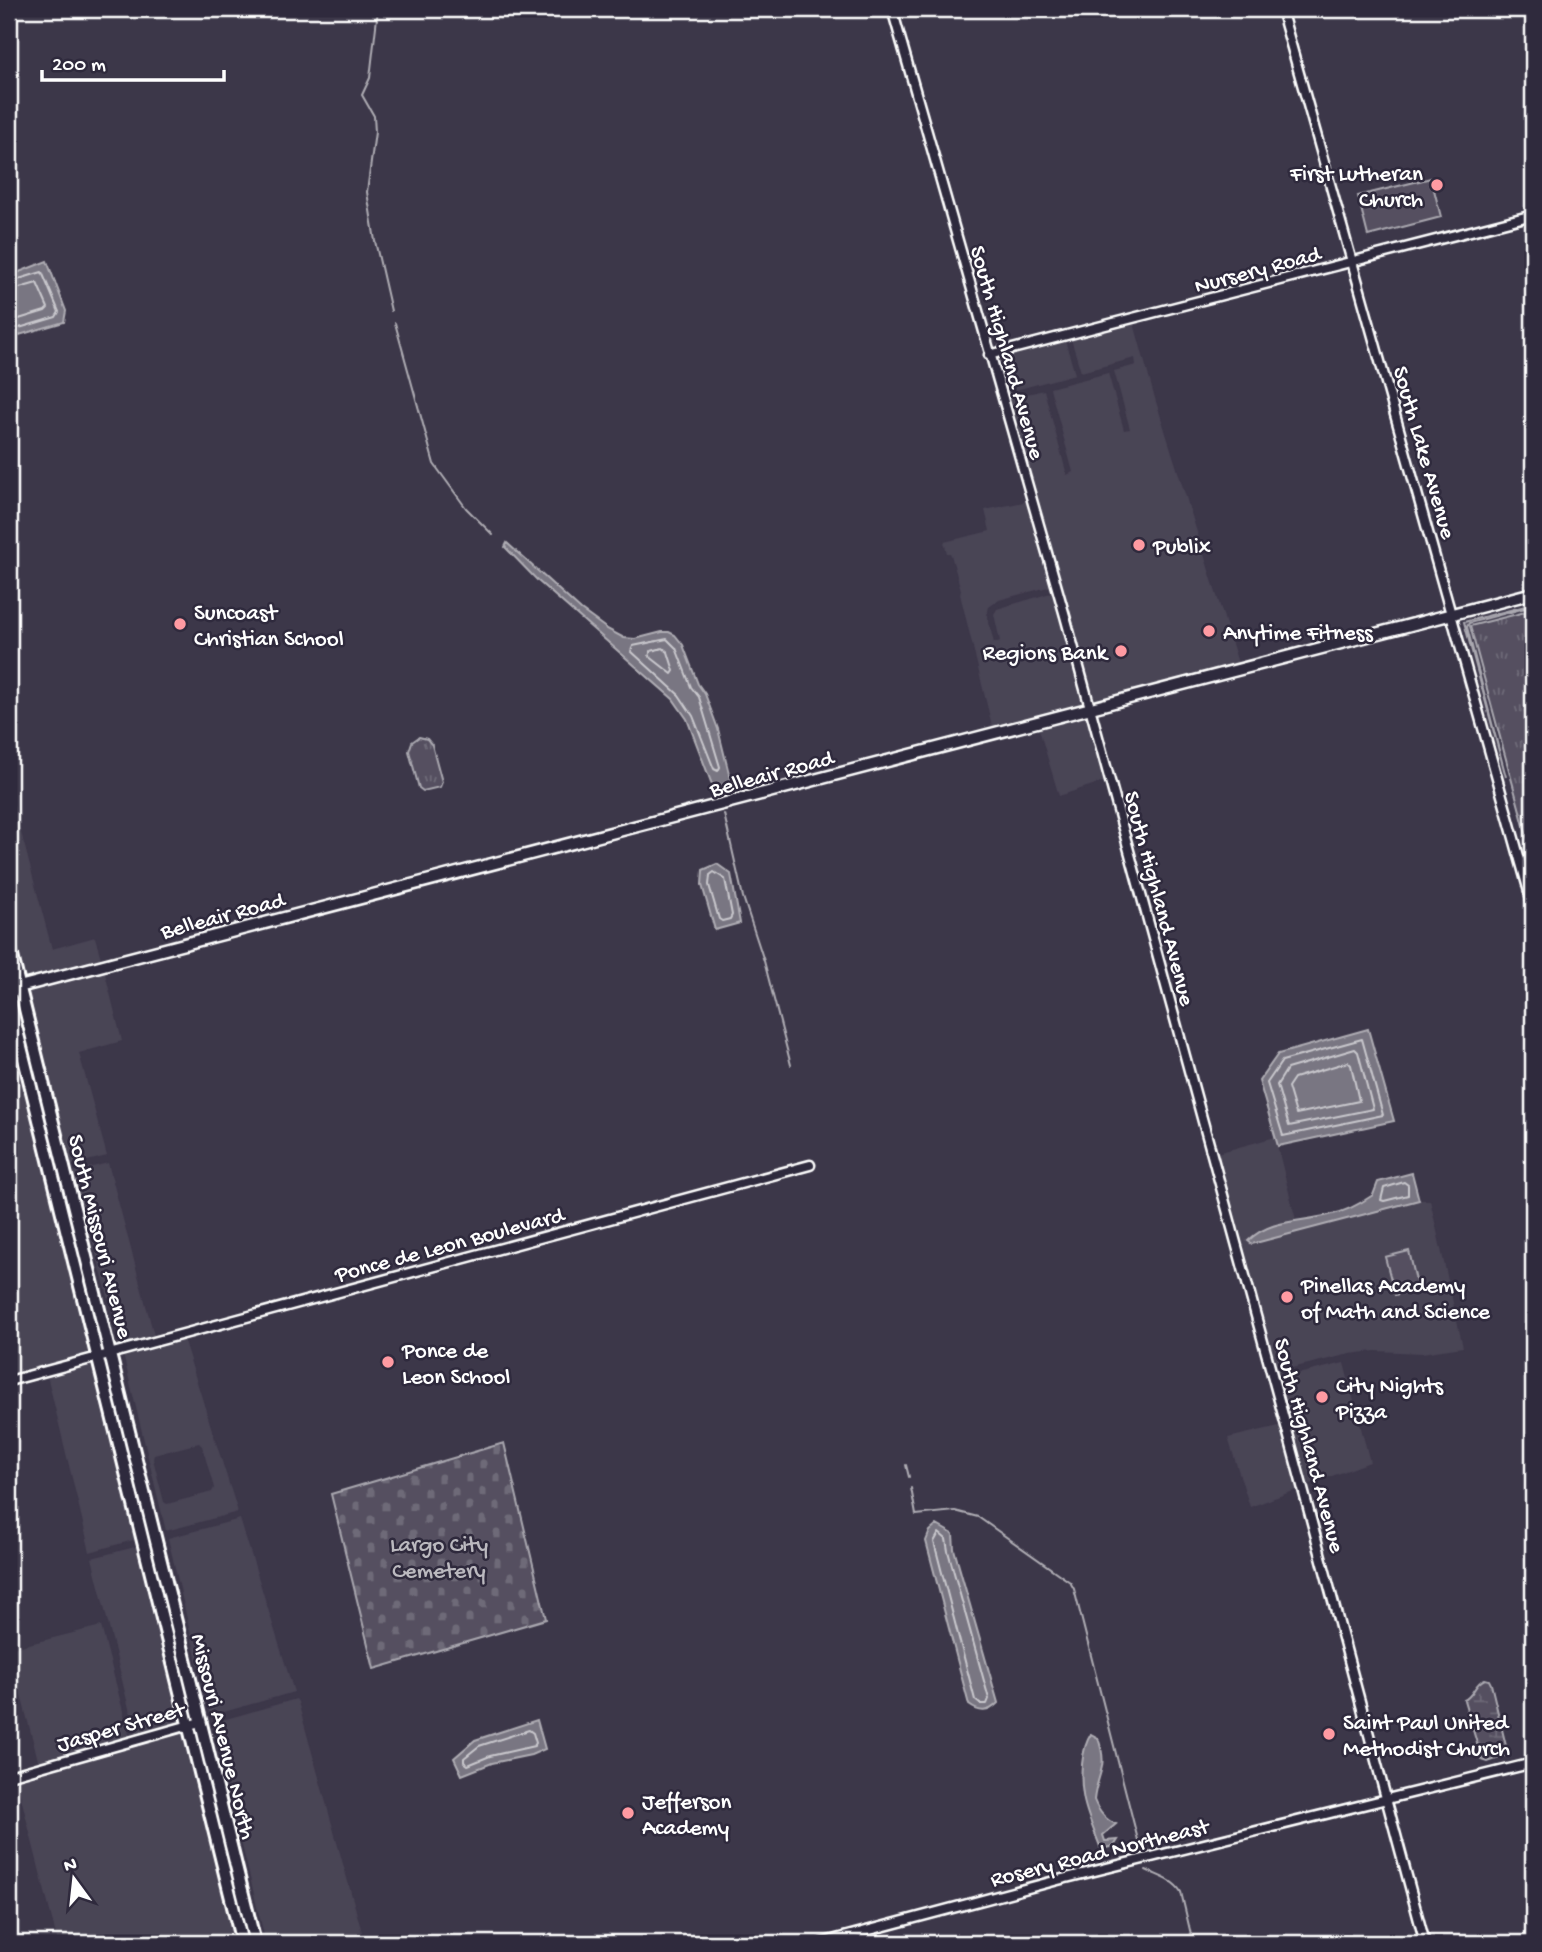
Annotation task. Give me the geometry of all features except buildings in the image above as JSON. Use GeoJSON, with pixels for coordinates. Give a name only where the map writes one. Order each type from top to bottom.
{"type":"FeatureCollection","features":[{"type":"Feature","properties":{"kind":"main road","name":"Belleair Road"},"geometry":{"type":"LineString","coordinates":[[12,989],[1533,593]]}},
{"type":"Feature","properties":{"kind":"main road","name":"South Missouri Avenue"},"geometry":{"type":"LineString","coordinates":[[9,944],[12,989],[110,1354],[154,1538]]}},
{"type":"Feature","properties":{"kind":"main road","name":"South Missouri Avenue"},"geometry":{"type":"LineString","coordinates":[[9,999],[141,1542]]}},
{"type":"Feature","properties":{"kind":"main road","name":"Missouri Avenue North"},"geometry":{"type":"LineString","coordinates":[[154,1538],[255,1943]]}},
{"type":"Feature","properties":{"kind":"main road","name":"Missouri Avenue North"},"geometry":{"type":"LineString","coordinates":[[141,1542],[242,1943]]}},
{"type":"Feature","properties":{"kind":"main road"},"geometry":{"type":"LineString","coordinates":[[218,1847],[229,1868],[237,1900],[247,1910]]}},
{"type":"Feature","properties":{"kind":"main road"},"geometry":{"type":"LineString","coordinates":[[232,1907],[241,1916],[249,1943]]}},
{"type":"Feature","properties":{"kind":"street","name":"South Highland Avenue"},"geometry":{"type":"LineString","coordinates":[[892,9],[1089,709],[1425,1943]]}},
{"type":"Feature","properties":{"kind":"street","name":"South Lake Avenue"},"geometry":{"type":"LineString","coordinates":[[1281,9],[1533,906]]}},
{"type":"Feature","properties":{"kind":"street","name":"Nursery Road"},"geometry":{"type":"LineString","coordinates":[[989,355],[1533,215]]}},
{"type":"Feature","properties":{"kind":"street","name":"Ponce de Leon Boulevard"},"geometry":{"type":"LineString","coordinates":[[9,1381],[810,1165]]}},
{"type":"Feature","properties":{"kind":"street","name":"Jasper Street"},"geometry":{"type":"LineString","coordinates":[[9,1776],[200,1722]]}},
{"type":"Feature","properties":{"kind":"street","name":"Rosery Road Northeast"},"geometry":{"type":"LineString","coordinates":[[821,1943],[1058,1880],[1533,1763]]}},
{"type":"Feature","properties":{"kind":"shaded area"},"geometry":{"type":"Polygon","coordinates":[[[1134,323],[1239,666],[1091,705],[996,358],[1065,340],[1075,374],[1012,391],[1014,397],[1044,390],[1067,475],[1073,472],[1050,388],[1108,373],[1124,430],[1130,429],[1114,371],[1136,365],[1135,358],[1081,372],[1071,339],[1134,323]]]}},
{"type":"Feature","properties":{"kind":"shaded area"},"geometry":{"type":"Polygon","coordinates":[[[1028,501],[1052,586],[999,600],[989,607],[987,615],[994,643],[1000,641],[994,614],[997,609],[1054,592],[1085,706],[993,730],[961,590],[951,555],[947,553],[944,542],[990,531],[985,510],[1028,501]]]}},
{"type":"Feature","properties":{"kind":"shaded area"},"geometry":{"type":"Polygon","coordinates":[[[1087,713],[1105,781],[1059,796],[1038,726],[1087,713]]]}},
{"type":"Feature","properties":{"kind":"shaded area"},"geometry":{"type":"Polygon","coordinates":[[[13,802],[52,949],[95,937],[102,962],[21,983],[9,930],[9,803],[13,802]]]}},
{"type":"Feature","properties":{"kind":"shaded area"},"geometry":{"type":"Polygon","coordinates":[[[104,969],[122,1041],[79,1053],[107,1156],[72,1165],[23,990],[104,969]]]}},
{"type":"Feature","properties":{"kind":"shaded area"},"geometry":{"type":"Polygon","coordinates":[[[9,1019],[91,1355],[9,1378],[9,1019]]]}},
{"type":"Feature","properties":{"kind":"shaded area"},"geometry":{"type":"Polygon","coordinates":[[[1275,1137],[1296,1220],[1282,1223],[1248,1241],[1263,1241],[1419,1200],[1430,1200],[1463,1347],[1422,1353],[1375,1351],[1350,1354],[1275,1372],[1214,1154],[1275,1137]]]}},
{"type":"Feature","properties":{"kind":"shaded area"},"geometry":{"type":"Polygon","coordinates":[[[108,1163],[155,1339],[122,1347],[73,1172],[108,1163]]]}},
{"type":"Feature","properties":{"kind":"shaded area"},"geometry":{"type":"Polygon","coordinates":[[[183,1338],[238,1512],[166,1531],[123,1354],[183,1338]],[[199,1443],[154,1455],[164,1502],[167,1504],[212,1492],[214,1488],[199,1443]]]}},
{"type":"Feature","properties":{"kind":"shaded area"},"geometry":{"type":"Polygon","coordinates":[[[93,1362],[137,1539],[90,1552],[47,1375],[93,1362]]]}},
{"type":"Feature","properties":{"kind":"shaded area"},"geometry":{"type":"Polygon","coordinates":[[[1344,1363],[1370,1462],[1305,1486],[1277,1379],[1344,1363]]]}},
{"type":"Feature","properties":{"kind":"shaded area"},"geometry":{"type":"Polygon","coordinates":[[[1283,1425],[1299,1489],[1250,1507],[1228,1438],[1283,1425]]]}},
{"type":"Feature","properties":{"kind":"shaded area"},"geometry":{"type":"Polygon","coordinates":[[[240,1519],[294,1692],[210,1716],[168,1538],[240,1519]]]}},
{"type":"Feature","properties":{"kind":"shaded area"},"geometry":{"type":"Polygon","coordinates":[[[139,1546],[184,1723],[136,1737],[92,1558],[139,1546]]]}},
{"type":"Feature","properties":{"kind":"shaded area"},"geometry":{"type":"Polygon","coordinates":[[[101,1626],[130,1738],[39,1764],[9,1649],[101,1626]]]}},
{"type":"Feature","properties":{"kind":"shaded area"},"geometry":{"type":"Polygon","coordinates":[[[296,1699],[365,1943],[266,1943],[212,1723],[296,1699]]]}},
{"type":"Feature","properties":{"kind":"shaded area"},"geometry":{"type":"Polygon","coordinates":[[[185,1730],[238,1943],[58,1943],[16,1778],[185,1730]]]}},
{"type":"Feature","properties":{"kind":"green space"},"geometry":{"type":"Polygon","coordinates":[[[1431,178],[1441,217],[1368,236],[1358,196],[1431,178]]]}},
{"type":"Feature","properties":{"kind":"green space"},"geometry":{"type":"Polygon","coordinates":[[[1533,604],[1469,623],[1467,627],[1506,777],[1464,622],[1533,604]]]}},
{"type":"Feature","properties":{"kind":"green space"},"geometry":{"type":"Polygon","coordinates":[[[1533,610],[1533,859],[1470,626],[1533,610]]]}},
{"type":"Feature","properties":{"kind":"green space"},"geometry":{"type":"Polygon","coordinates":[[[419,737],[427,739],[432,745],[442,782],[440,787],[423,791],[419,788],[409,751],[412,742],[419,737]]]}},
{"type":"Feature","properties":{"kind":"green space"},"geometry":{"type":"Polygon","coordinates":[[[1409,1251],[1418,1289],[1395,1295],[1385,1257],[1409,1251]]]}},
{"type":"Feature","properties":{"kind":"green space","name":"Largo City Cemetery"},"geometry":{"type":"Polygon","coordinates":[[[504,1443],[546,1619],[374,1669],[331,1494],[504,1443]]]}},
{"type":"Feature","properties":{"kind":"green space"},"geometry":{"type":"Polygon","coordinates":[[[1485,1679],[1491,1684],[1507,1750],[1507,1755],[1488,1762],[1482,1760],[1464,1700],[1478,1683],[1485,1679]]]}},
{"type":"Feature","properties":{"kind":"water"},"geometry":{"type":"Polygon","coordinates":[[[47,261],[66,311],[64,322],[9,338],[9,276],[47,261]]]}},
{"type":"Feature","properties":{"kind":"water"},"geometry":{"type":"Polygon","coordinates":[[[507,543],[581,610],[607,629],[624,638],[635,639],[662,632],[675,635],[683,645],[698,684],[705,694],[718,729],[733,790],[716,795],[687,719],[673,699],[538,581],[505,547],[507,543]]]}},
{"type":"Feature","properties":{"kind":"water"},"geometry":{"type":"Polygon","coordinates":[[[717,864],[731,874],[740,923],[715,930],[702,885],[703,870],[717,864]]]}},
{"type":"Feature","properties":{"kind":"water"},"geometry":{"type":"Polygon","coordinates":[[[1368,1029],[1394,1121],[1278,1146],[1259,1081],[1278,1054],[1368,1029]]]}},
{"type":"Feature","properties":{"kind":"water"},"geometry":{"type":"Polygon","coordinates":[[[1412,1173],[1419,1200],[1252,1244],[1248,1241],[1256,1234],[1276,1225],[1347,1210],[1373,1195],[1378,1182],[1412,1173]]]}},
{"type":"Feature","properties":{"kind":"water"},"geometry":{"type":"Polygon","coordinates":[[[937,1525],[953,1534],[954,1549],[998,1703],[991,1709],[980,1711],[969,1705],[926,1541],[930,1531],[937,1525]]]}},
{"type":"Feature","properties":{"kind":"water"},"geometry":{"type":"Polygon","coordinates":[[[537,1720],[545,1749],[531,1755],[492,1763],[462,1775],[454,1758],[475,1740],[537,1720]]]}},
{"type":"Feature","properties":{"kind":"water"},"geometry":{"type":"Polygon","coordinates":[[[1091,1734],[1098,1738],[1102,1757],[1094,1800],[1102,1814],[1116,1824],[1103,1835],[1105,1841],[1118,1840],[1114,1846],[1101,1849],[1086,1808],[1082,1788],[1083,1755],[1091,1734]]]}},
{"type":"Feature","properties":{"kind":"waterway"},"geometry":{"type":"LineString","coordinates":[[378,9],[370,78],[362,95],[374,116],[375,132],[367,192],[391,311]]}},
{"type":"Feature","properties":{"kind":"waterway"},"geometry":{"type":"LineString","coordinates":[[395,323],[434,464],[466,508],[493,535]]}},
{"type":"Feature","properties":{"kind":"waterway"},"geometry":{"type":"LineString","coordinates":[[724,814],[743,897],[764,961],[791,1065]]}},
{"type":"Feature","properties":{"kind":"waterway"},"geometry":{"type":"LineString","coordinates":[[906,1465],[909,1477]]}},
{"type":"Feature","properties":{"kind":"waterway"},"geometry":{"type":"LineString","coordinates":[[911,1488],[916,1515],[955,1511],[978,1517],[1070,1582],[1140,1848]]}},
{"type":"Feature","properties":{"kind":"waterway"},"geometry":{"type":"LineString","coordinates":[[1146,1870],[1170,1881],[1181,1892],[1193,1943]]}},
{"type":"Feature","properties":{"kind":"place","name":"First Lutheran Church"},"geometry":{"type":"Point","coordinates":[1437,185]}},
{"type":"Feature","properties":{"kind":"place","name":"Publix"},"geometry":{"type":"Point","coordinates":[1139,545]}},
{"type":"Feature","properties":{"kind":"place","name":"Suncoast Christian School"},"geometry":{"type":"Point","coordinates":[180,624]}},
{"type":"Feature","properties":{"kind":"place","name":"Anytime Fitness"},"geometry":{"type":"Point","coordinates":[1209,631]}},
{"type":"Feature","properties":{"kind":"place","name":"Regions Bank"},"geometry":{"type":"Point","coordinates":[1121,651]}},
{"type":"Feature","properties":{"kind":"place","name":"Pinellas Academy of Math and Science"},"geometry":{"type":"Point","coordinates":[1287,1297]}},
{"type":"Feature","properties":{"kind":"place","name":"Ponce de Leon School"},"geometry":{"type":"Point","coordinates":[388,1362]}},
{"type":"Feature","properties":{"kind":"place","name":"City Nights Pizza"},"geometry":{"type":"Point","coordinates":[1322,1397]}},
{"type":"Feature","properties":{"kind":"place","name":"Saint Paul United Methodist Church"},"geometry":{"type":"Point","coordinates":[1329,1734]}},
{"type":"Feature","properties":{"kind":"place","name":"Jefferson Academy"},"geometry":{"type":"Point","coordinates":[628,1813]}}]}
